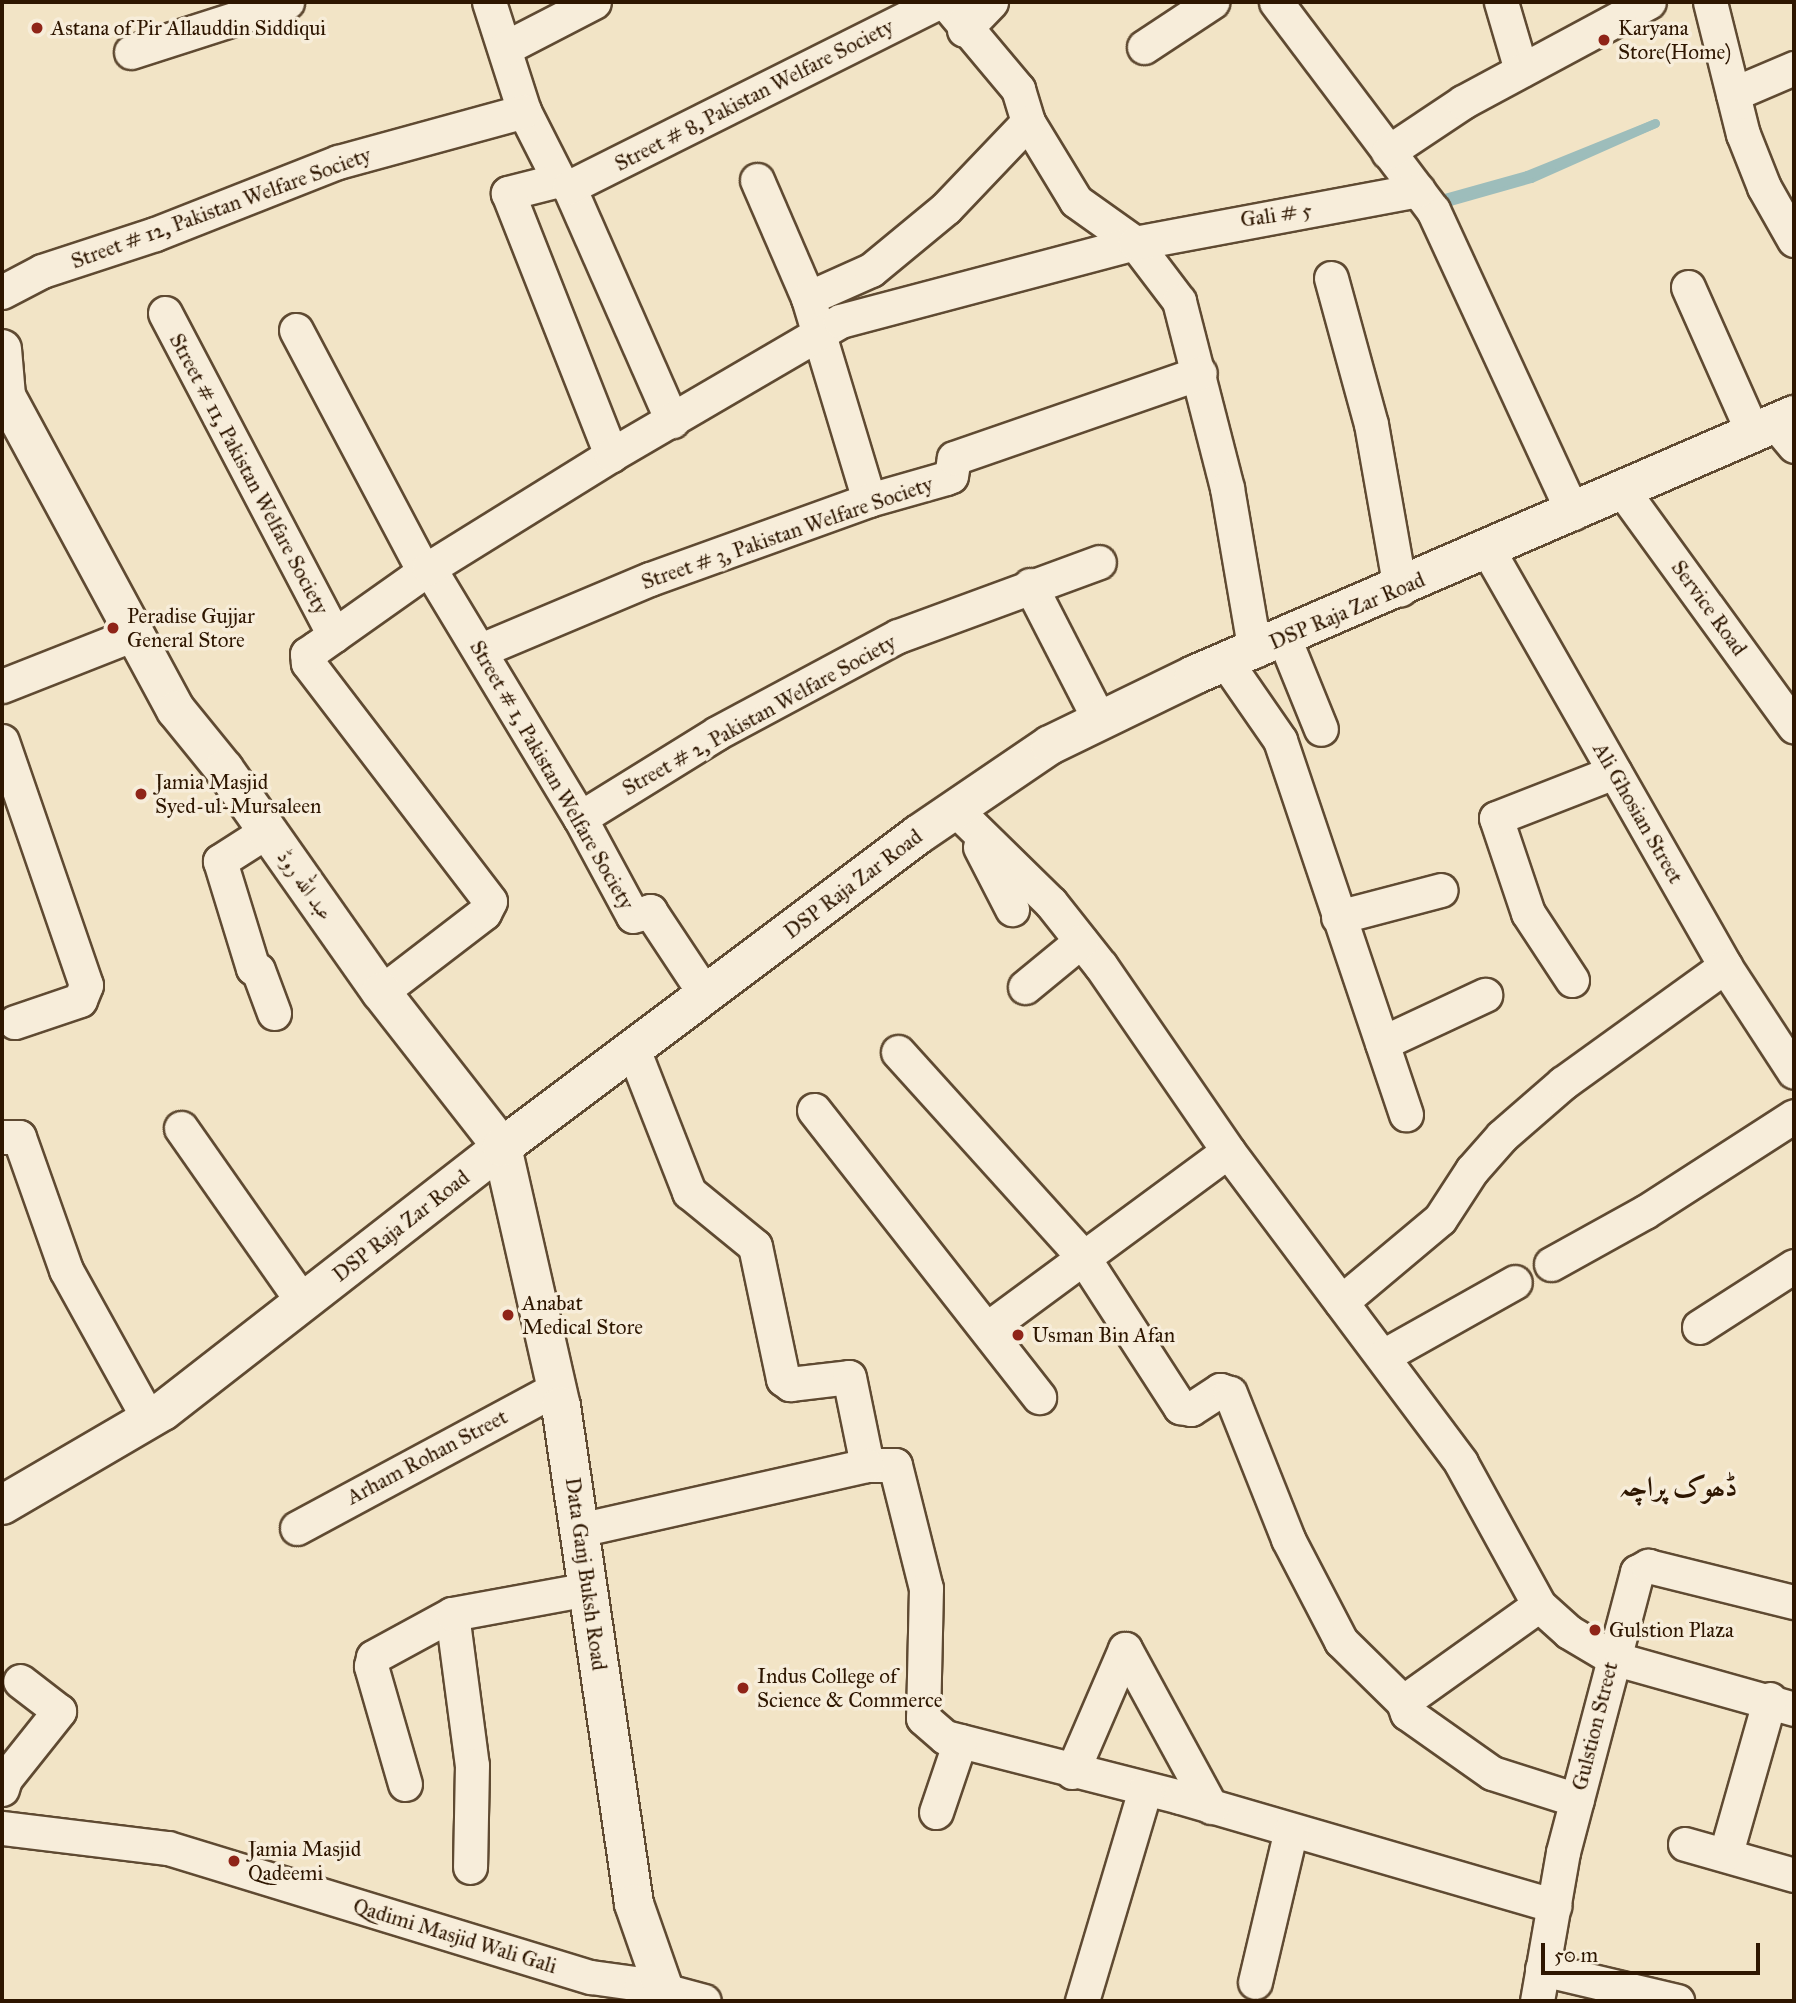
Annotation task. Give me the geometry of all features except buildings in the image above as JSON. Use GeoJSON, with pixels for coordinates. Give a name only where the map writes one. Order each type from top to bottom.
{"type":"FeatureCollection","features":[{"type":"Feature","properties":{"kind":"street"},"geometry":{"type":"LineString","coordinates":[[131,52],[287,2]]}},
{"type":"Feature","properties":{"kind":"street"},"geometry":{"type":"LineString","coordinates":[[489,2],[524,111],[564,183],[671,421]]}},
{"type":"Feature","properties":{"kind":"street"},"geometry":{"type":"LineString","coordinates":[[505,48],[594,2]]}},
{"type":"Feature","properties":{"kind":"street","name":"Street # 8, Pakistan Welfare Society"},"geometry":{"type":"LineString","coordinates":[[611,455],[508,193],[564,183],[939,2]]}},
{"type":"Feature","properties":{"kind":"street"},"geometry":{"type":"LineString","coordinates":[[945,2],[964,30],[1018,89],[1028,122],[1076,201],[1135,243],[1179,301],[1200,373],[1227,488],[1255,650],[1280,740],[1406,1114]]}},
{"type":"Feature","properties":{"kind":"street"},"geometry":{"type":"LineString","coordinates":[[964,30],[991,2]]}},
{"type":"Feature","properties":{"kind":"street"},"geometry":{"type":"LineString","coordinates":[[1144,47],[1212,2]]}},
{"type":"Feature","properties":{"kind":"street"},"geometry":{"type":"LineString","coordinates":[[1276,2],[1433,210],[1573,513]]}},
{"type":"Feature","properties":{"kind":"street"},"geometry":{"type":"LineString","coordinates":[[1501,2],[1521,70]]}},
{"type":"Feature","properties":{"kind":"street"},"geometry":{"type":"LineString","coordinates":[[1388,152],[1521,70],[1649,2]]}},
{"type":"Feature","properties":{"kind":"street"},"geometry":{"type":"LineString","coordinates":[[1710,2],[1733,94],[1764,187],[1794,240]]}},
{"type":"Feature","properties":{"kind":"street"},"geometry":{"type":"LineString","coordinates":[[1733,94],[1794,68]]}},
{"type":"Feature","properties":{"kind":"street","name":"Street # 12, Pakistan Welfare Society"},"geometry":{"type":"LineString","coordinates":[[2,292],[42,271],[155,234],[338,162],[524,111]]}},
{"type":"Feature","properties":{"kind":"street"},"geometry":{"type":"LineString","coordinates":[[808,298],[871,270],[946,208],[1028,122]]}},
{"type":"Feature","properties":{"kind":"street"},"geometry":{"type":"LineString","coordinates":[[757,180],[808,298],[869,500]]}},
{"type":"Feature","properties":{"kind":"street","name":"Gali # 5"},"geometry":{"type":"LineString","coordinates":[[380,992],[484,914],[490,901],[308,663],[307,654],[427,570],[611,455],[671,421],[719,389],[819,337],[845,319],[1135,243],[1418,190]]}},
{"type":"Feature","properties":{"kind":"street"},"geometry":{"type":"LineString","coordinates":[[1331,278],[1371,425],[1400,589]]}},
{"type":"Feature","properties":{"kind":"street"},"geometry":{"type":"LineString","coordinates":[[1688,287],[1779,429]]}},
{"type":"Feature","properties":{"kind":"street","name":"Street # 11, Pakistan Welfare Society"},"geometry":{"type":"LineString","coordinates":[[165,313],[334,635]]}},
{"type":"Feature","properties":{"kind":"street","name":"Street # 1, Pakistan Welfare Society"},"geometry":{"type":"LineString","coordinates":[[296,330],[427,570],[481,650],[580,818],[633,916],[650,911],[705,994]]}},
{"type":"Feature","properties":{"kind":"street","name":"عبد اللہ روڈ"},"geometry":{"type":"LineString","coordinates":[[2,349],[6,396],[176,710],[267,831],[380,992],[502,1147]]}},
{"type":"Feature","properties":{"kind":"street","name":"Street # 3, Pakistan Welfare Society"},"geometry":{"type":"LineString","coordinates":[[481,650],[650,579],[869,500],[951,476],[954,458],[1200,373]]}},
{"type":"Feature","properties":{"kind":"street","name":"DSP Raja Zar Road"},"geometry":{"type":"LineString","coordinates":[[2,1505],[149,1420],[705,994],[962,816],[1050,745],[1255,650],[1623,491],[1779,429]]}},
{"type":"Feature","properties":{"kind":"street","name":"Service Road"},"geometry":{"type":"LineString","coordinates":[[1623,491],[1794,726]]}},
{"type":"Feature","properties":{"kind":"street","name":"Ali Ghosian Street"},"geometry":{"type":"LineString","coordinates":[[1488,550],[1725,967],[1794,1072]]}},
{"type":"Feature","properties":{"kind":"street","name":"Street # 2, Pakistan Welfare Society"},"geometry":{"type":"LineString","coordinates":[[580,818],[717,733],[898,636],[1030,585],[1099,562]]}},
{"type":"Feature","properties":{"kind":"street"},"geometry":{"type":"LineString","coordinates":[[1030,585],[1100,721]]}},
{"type":"Feature","properties":{"kind":"street"},"geometry":{"type":"LineString","coordinates":[[2,686],[134,635]]}},
{"type":"Feature","properties":{"kind":"street"},"geometry":{"type":"LineString","coordinates":[[1255,650],[1321,729]]}},
{"type":"Feature","properties":{"kind":"street"},"geometry":{"type":"LineString","coordinates":[[2,741],[86,985],[80,1000],[15,1022]]}},
{"type":"Feature","properties":{"kind":"street"},"geometry":{"type":"LineString","coordinates":[[1572,980],[1528,913],[1496,818],[1614,772]]}},
{"type":"Feature","properties":{"kind":"street"},"geometry":{"type":"LineString","coordinates":[[962,816],[1012,909]]}},
{"type":"Feature","properties":{"kind":"street"},"geometry":{"type":"LineString","coordinates":[[962,816],[1051,903],[1081,941],[1228,1151],[1461,1464],[1539,1605],[1569,1632],[1613,1658],[1782,1704],[1726,1853]]}},
{"type":"Feature","properties":{"kind":"street"},"geometry":{"type":"LineString","coordinates":[[267,831],[220,861],[253,968],[258,970],[274,1013]]}},
{"type":"Feature","properties":{"kind":"street"},"geometry":{"type":"LineString","coordinates":[[1338,917],[1441,890]]}},
{"type":"Feature","properties":{"kind":"street"},"geometry":{"type":"LineString","coordinates":[[1026,987],[1081,941]]}},
{"type":"Feature","properties":{"kind":"street"},"geometry":{"type":"LineString","coordinates":[[1341,1302],[1440,1219],[1472,1170],[1512,1127],[1563,1083],[1725,967]]}},
{"type":"Feature","properties":{"kind":"street"},"geometry":{"type":"LineString","coordinates":[[1382,1043],[1485,995]]}},
{"type":"Feature","properties":{"kind":"street"},"geometry":{"type":"LineString","coordinates":[[633,1049],[689,1192],[755,1246],[783,1379],[790,1384],[849,1377],[867,1465]]}},
{"type":"Feature","properties":{"kind":"street"},"geometry":{"type":"LineString","coordinates":[[898,1052],[1083,1257],[1180,1406],[1191,1409],[1220,1390],[1230,1393],[1288,1539],[1341,1641],[1403,1702],[1407,1713],[1492,1773],[1577,1800]]}},
{"type":"Feature","properties":{"kind":"street"},"geometry":{"type":"LineString","coordinates":[[814,1110],[988,1328],[1039,1397]]}},
{"type":"Feature","properties":{"kind":"street"},"geometry":{"type":"LineString","coordinates":[[1550,1264],[1645,1212],[1794,1116]]}},
{"type":"Feature","properties":{"kind":"street"},"geometry":{"type":"LineString","coordinates":[[181,1128],[303,1302]]}},
{"type":"Feature","properties":{"kind":"street"},"geometry":{"type":"LineString","coordinates":[[2,1137],[19,1137],[66,1270],[149,1420]]}},
{"type":"Feature","properties":{"kind":"street","name":"Data Ganj Buksh Road"},"geometry":{"type":"LineString","coordinates":[[502,1147],[557,1388],[634,1904],[666,1996]]}},
{"type":"Feature","properties":{"kind":"street"},"geometry":{"type":"LineString","coordinates":[[988,1328],[1228,1151]]}},
{"type":"Feature","properties":{"kind":"street"},"geometry":{"type":"LineString","coordinates":[[1699,1327],[1794,1266]]}},
{"type":"Feature","properties":{"kind":"street"},"geometry":{"type":"LineString","coordinates":[[1383,1356],[1516,1282]]}},
{"type":"Feature","properties":{"kind":"street","name":"Arham Rohan Street"},"geometry":{"type":"LineString","coordinates":[[297,1528],[557,1388]]}},
{"type":"Feature","properties":{"kind":"street"},"geometry":{"type":"LineString","coordinates":[[579,1530],[867,1465],[895,1465],[926,1588],[923,1718],[945,1737],[1211,1807],[1554,1906]]}},
{"type":"Feature","properties":{"kind":"street","name":"Gulstion Street"},"geometry":{"type":"LineString","coordinates":[[1540,1985],[1577,1800],[1613,1658],[1640,1567],[1794,1602]]}},
{"type":"Feature","properties":{"kind":"street"},"geometry":{"type":"LineString","coordinates":[[405,1784],[371,1666],[373,1657],[452,1615],[588,1589]]}},
{"type":"Feature","properties":{"kind":"street"},"geometry":{"type":"LineString","coordinates":[[1403,1702],[1539,1605]]}},
{"type":"Feature","properties":{"kind":"street"},"geometry":{"type":"LineString","coordinates":[[452,1615],[472,1765],[470,1867]]}},
{"type":"Feature","properties":{"kind":"street"},"geometry":{"type":"LineString","coordinates":[[1072,1772],[1120,1652],[1125,1650],[1211,1807]]}},
{"type":"Feature","properties":{"kind":"street"},"geometry":{"type":"LineString","coordinates":[[2,1789],[5,1779],[60,1711],[20,1681]]}},
{"type":"Feature","properties":{"kind":"street"},"geometry":{"type":"LineString","coordinates":[[936,1812],[960,1741]]}},
{"type":"Feature","properties":{"kind":"street"},"geometry":{"type":"LineString","coordinates":[[1082,2001],[1145,1789]]}},
{"type":"Feature","properties":{"kind":"street","name":"Qadimi Masjid Wali Gali"},"geometry":{"type":"LineString","coordinates":[[2,1828],[168,1848],[591,1977],[666,1996],[704,2001]]}},
{"type":"Feature","properties":{"kind":"street"},"geometry":{"type":"LineString","coordinates":[[1255,1982],[1291,1830]]}},
{"type":"Feature","properties":{"kind":"street"},"geometry":{"type":"LineString","coordinates":[[1685,1844],[1726,1853],[1794,1875]]}},
{"type":"Feature","properties":{"kind":"street"},"geometry":{"type":"LineString","coordinates":[[1540,1985],[1677,2001]]}},
{"type":"Feature","properties":{"kind":"waterway"},"geometry":{"type":"LineString","coordinates":[[1655,123],[1531,178],[1439,204],[1437,200],[1527,175],[1655,123]]}},
{"type":"Feature","properties":{"kind":"place","name":"Astana of Pir Allauddin Siddiqui"},"geometry":{"type":"Point","coordinates":[37,28]}},
{"type":"Feature","properties":{"kind":"place","name":"Karyana Store(Home)"},"geometry":{"type":"Point","coordinates":[1604,40]}},
{"type":"Feature","properties":{"kind":"place","name":"Peradise Gujjar General Store"},"geometry":{"type":"Point","coordinates":[113,628]}},
{"type":"Feature","properties":{"kind":"place","name":"Jamia Masjid Syed-ul-Mursaleen"},"geometry":{"type":"Point","coordinates":[141,794]}},
{"type":"Feature","properties":{"kind":"place","name":"Anabat Medical Store"},"geometry":{"type":"Point","coordinates":[508,1315]}},
{"type":"Feature","properties":{"kind":"place","name":"Usman Bin Afan"},"geometry":{"type":"Point","coordinates":[1018,1335]}},
{"type":"Feature","properties":{"kind":"place","name":"Gulstion Plaza"},"geometry":{"type":"Point","coordinates":[1595,1630]}},
{"type":"Feature","properties":{"kind":"place","name":"Indus College of Science & Commerce"},"geometry":{"type":"Point","coordinates":[743,1688]}},
{"type":"Feature","properties":{"kind":"place","name":"Jamia Masjid Qadeemi"},"geometry":{"type":"Point","coordinates":[234,1861]}},
{"type":"Feature","properties":{"kind":"district","name":"ڈھوک پراچہ"},"geometry":{"type":"Point","coordinates":[1678,1487]}}]}
